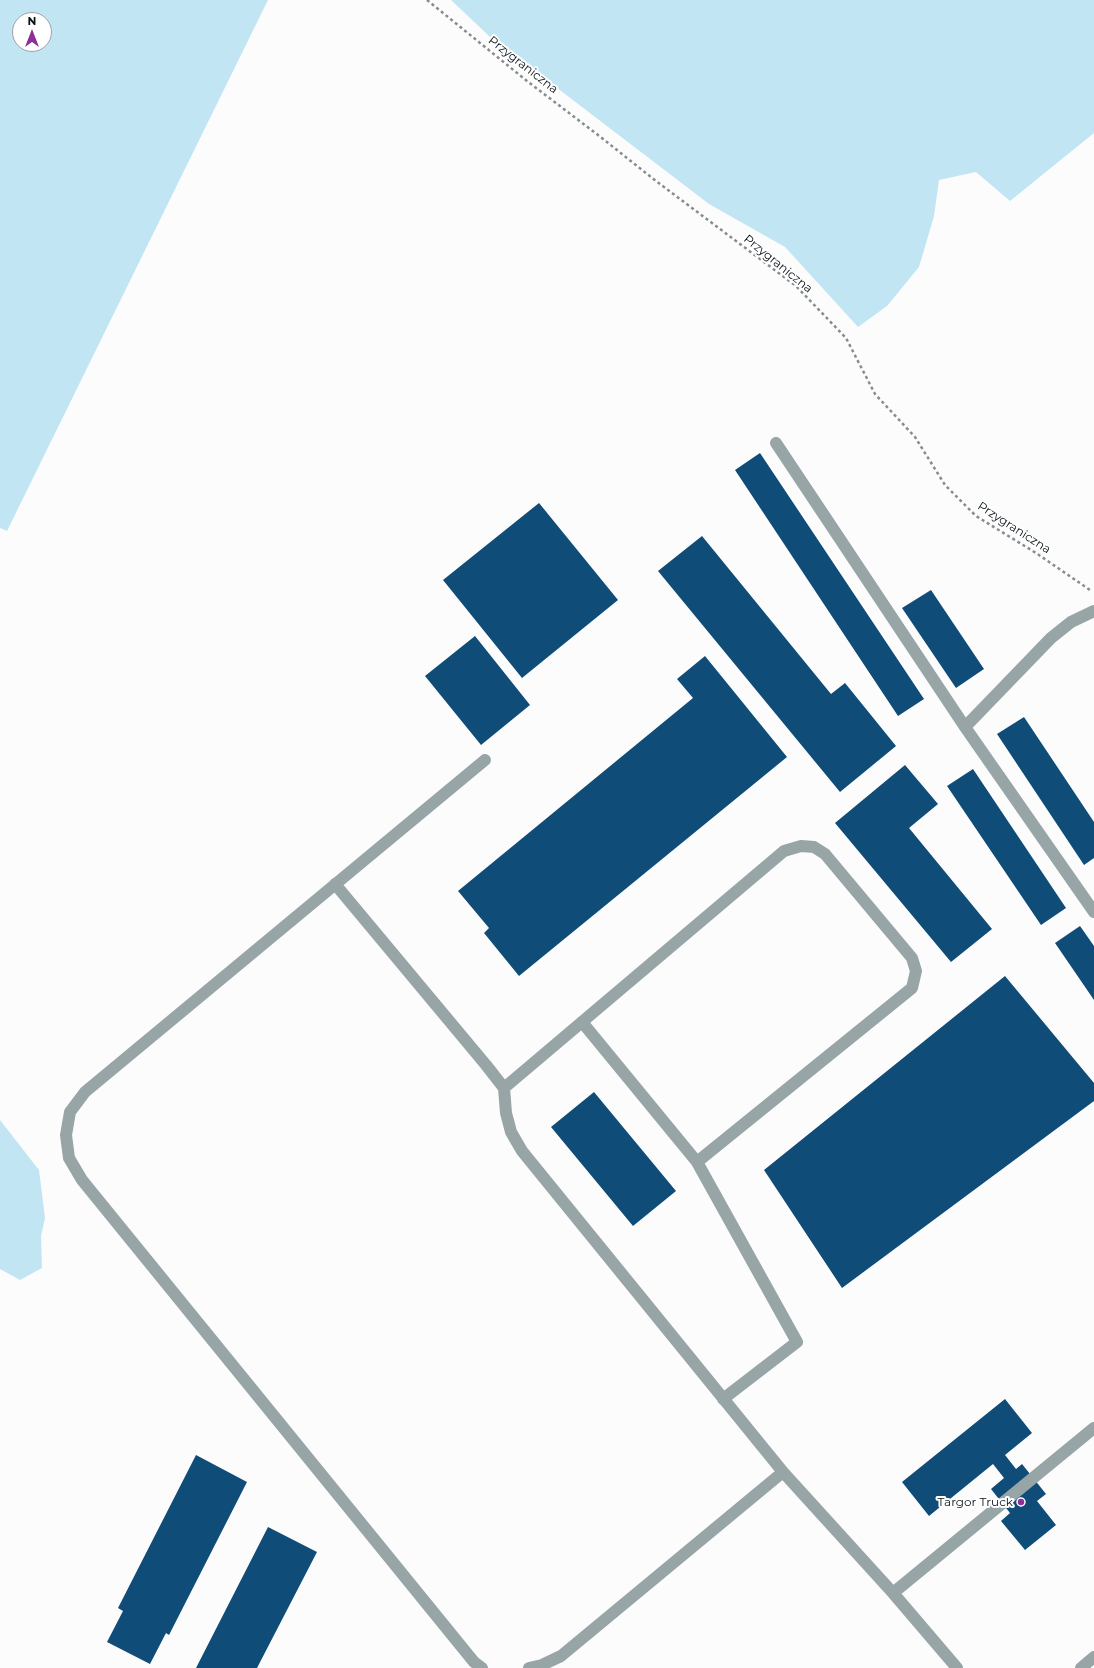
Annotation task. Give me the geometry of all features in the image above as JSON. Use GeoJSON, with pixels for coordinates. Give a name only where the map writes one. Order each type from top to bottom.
{"type":"FeatureCollection","features":[{"type":"Feature","properties":{"kind":"street"},"geometry":{"type":"LineString","coordinates":[[776,443],[965,727],[1094,912]]}},
{"type":"Feature","properties":{"kind":"street"},"geometry":{"type":"LineString","coordinates":[[965,727],[1051,638],[1071,622],[1094,611]]}},
{"type":"Feature","properties":{"kind":"street"},"geometry":{"type":"LineString","coordinates":[[482,1668],[474,1662],[464,1650],[82,1180],[69,1158],[66,1135],[70,1112],[85,1092],[485,760]]}},
{"type":"Feature","properties":{"kind":"street"},"geometry":{"type":"LineString","coordinates":[[504,1088],[784,851],[801,846],[814,847],[825,854],[912,958],[916,971],[912,988],[697,1162]]}},
{"type":"Feature","properties":{"kind":"street"},"geometry":{"type":"LineString","coordinates":[[335,884],[504,1088],[506,1113],[511,1132],[522,1151],[783,1472],[893,1592],[957,1668]]}},
{"type":"Feature","properties":{"kind":"street"},"geometry":{"type":"LineString","coordinates":[[582,1022],[697,1162],[797,1342],[723,1399]]}},
{"type":"Feature","properties":{"kind":"street"},"geometry":{"type":"LineString","coordinates":[[893,1592],[1094,1428]]}},
{"type":"Feature","properties":{"kind":"street"},"geometry":{"type":"LineString","coordinates":[[529,1668],[542,1665],[561,1656],[783,1472]]}},
{"type":"Feature","properties":{"kind":"street"},"geometry":{"type":"LineString","coordinates":[[1081,1668],[1094,1657]]}},
{"type":"Feature","properties":{"kind":"path","name":"Przygraniczna"},"geometry":{"type":"LineString","coordinates":[[428,0],[528,81],[656,181],[796,286],[846,338],[875,394],[915,437],[945,485],[976,516],[1036,553],[1094,593]]}},
{"type":"Feature","properties":{"kind":"shaded area"},"geometry":{"type":"Polygon","coordinates":[[[0,0],[268,0],[7,531],[0,528],[0,0]]]}},
{"type":"Feature","properties":{"kind":"shaded area"},"geometry":{"type":"Polygon","coordinates":[[[451,0],[1094,0],[1094,133],[1010,201],[976,172],[939,180],[934,216],[919,267],[887,306],[858,327],[785,247],[709,204],[489,36],[451,0]]]}},
{"type":"Feature","properties":{"kind":"shaded area"},"geometry":{"type":"Polygon","coordinates":[[[0,1120],[39,1170],[45,1218],[41,1236],[42,1268],[20,1280],[0,1269],[0,1120]]]}},
{"type":"Feature","properties":{"kind":"building"},"geometry":{"type":"Polygon","coordinates":[[[760,453],[924,699],[898,716],[735,470],[760,453]]]}},
{"type":"Feature","properties":{"kind":"building"},"geometry":{"type":"Polygon","coordinates":[[[539,503],[618,600],[522,678],[443,580],[539,503]]]}},
{"type":"Feature","properties":{"kind":"building"},"geometry":{"type":"Polygon","coordinates":[[[702,536],[831,694],[845,683],[896,746],[840,792],[658,571],[702,536]]]}},
{"type":"Feature","properties":{"kind":"building"},"geometry":{"type":"Polygon","coordinates":[[[931,590],[984,669],[956,688],[902,608],[931,590]]]}},
{"type":"Feature","properties":{"kind":"building"},"geometry":{"type":"Polygon","coordinates":[[[475,636],[530,705],[481,745],[425,676],[475,636]]]}},
{"type":"Feature","properties":{"kind":"building"},"geometry":{"type":"Polygon","coordinates":[[[705,656],[787,757],[519,976],[484,933],[489,928],[458,891],[693,698],[677,679],[705,656]]]}},
{"type":"Feature","properties":{"kind":"building"},"geometry":{"type":"Polygon","coordinates":[[[1024,717],[1094,822],[1094,858],[1084,865],[997,734],[1024,717]]]}},
{"type":"Feature","properties":{"kind":"building"},"geometry":{"type":"Polygon","coordinates":[[[905,765],[938,804],[909,828],[992,929],[951,962],[835,823],[905,765]]]}},
{"type":"Feature","properties":{"kind":"building"},"geometry":{"type":"Polygon","coordinates":[[[973,769],[1066,908],[1041,925],[947,786],[973,769]]]}},
{"type":"Feature","properties":{"kind":"building"},"geometry":{"type":"Polygon","coordinates":[[[1080,926],[1094,946],[1094,1000],[1055,943],[1080,926]]]}},
{"type":"Feature","properties":{"kind":"building"},"geometry":{"type":"Polygon","coordinates":[[[1005,976],[1094,1083],[1094,1101],[842,1288],[764,1170],[1005,976]]]}},
{"type":"Feature","properties":{"kind":"building"},"geometry":{"type":"Polygon","coordinates":[[[594,1092],[676,1191],[633,1226],[551,1127],[594,1092]]]}},
{"type":"Feature","properties":{"kind":"building"},"geometry":{"type":"Polygon","coordinates":[[[1005,1399],[1032,1433],[1005,1455],[1016,1469],[1022,1464],[1046,1494],[1037,1501],[1056,1525],[1025,1550],[1001,1521],[1010,1513],[991,1489],[1004,1478],[993,1464],[929,1516],[902,1482],[1005,1399]]]}},
{"type":"Feature","properties":{"kind":"building"},"geometry":{"type":"Polygon","coordinates":[[[196,1455],[247,1482],[169,1635],[166,1633],[150,1664],[107,1642],[123,1611],[118,1608],[196,1455]]]}},
{"type":"Feature","properties":{"kind":"building"},"geometry":{"type":"Polygon","coordinates":[[[268,1527],[317,1552],[257,1668],[196,1668],[268,1527]]]}},
{"type":"Feature","properties":{"kind":"place","name":"Targor Truck"},"geometry":{"type":"Point","coordinates":[1021,1502]}}]}
